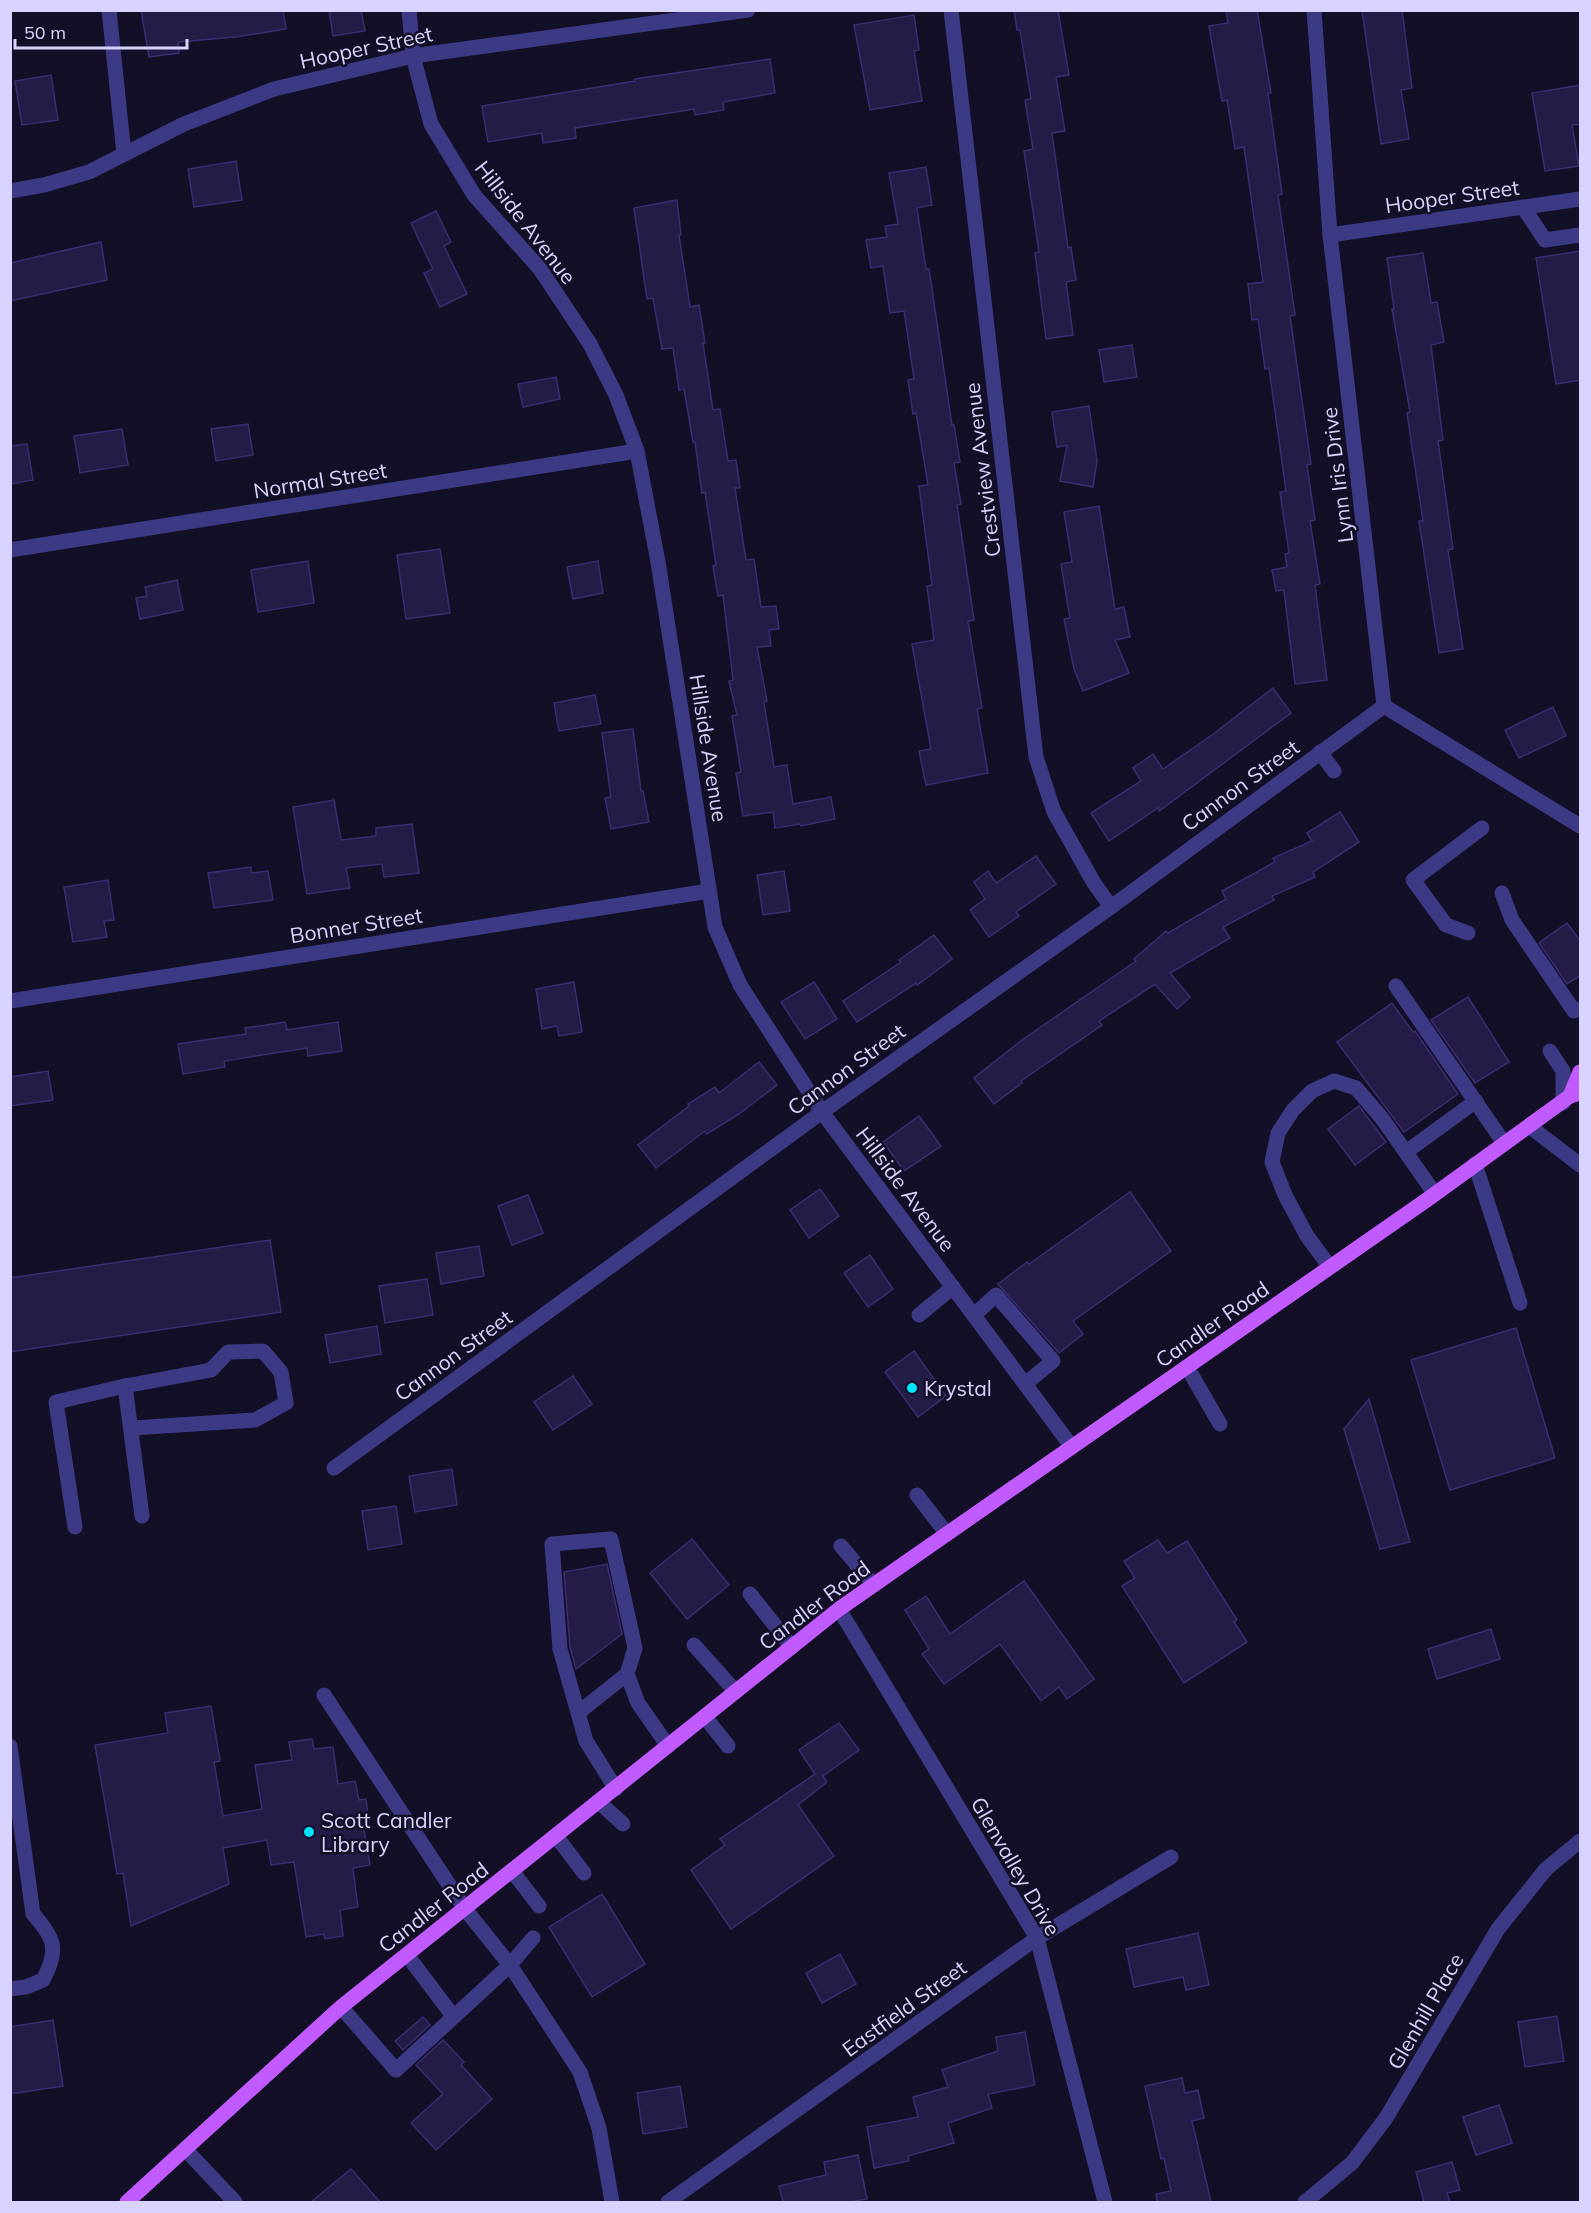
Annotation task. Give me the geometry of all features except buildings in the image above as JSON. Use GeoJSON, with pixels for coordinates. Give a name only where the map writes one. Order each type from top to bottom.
{"type":"FeatureCollection","features":[{"type":"Feature","properties":{"kind":"main road"},"geometry":{"type":"LineString","coordinates":[[1571,1097],[1581,1072]]}},
{"type":"Feature","properties":{"kind":"main road","name":"Candler Road"},"geometry":{"type":"LineString","coordinates":[[127,2202],[341,2007],[839,1609],[1571,1097]]}},
{"type":"Feature","properties":{"kind":"street"},"geometry":{"type":"LineString","coordinates":[[109,10],[124,154]]}},
{"type":"Feature","properties":{"kind":"street","name":"Hillside Avenue"},"geometry":{"type":"LineString","coordinates":[[409,10],[413,56],[431,124],[474,195],[540,269],[590,344],[616,395],[637,451],[658,562],[709,891],[716,927],[740,986],[822,1112],[1072,1447]]}},
{"type":"Feature","properties":{"kind":"street","name":"Hooper Street"},"geometry":{"type":"LineString","coordinates":[[10,191],[44,185],[88,172],[184,124],[274,89],[413,56],[748,10]]}},
{"type":"Feature","properties":{"kind":"street","name":"Crestview Avenue"},"geometry":{"type":"LineString","coordinates":[[951,10],[1036,757],[1054,812],[1094,883],[1111,907]]}},
{"type":"Feature","properties":{"kind":"street","name":"Lynn Iris Drive"},"geometry":{"type":"LineString","coordinates":[[1314,10],[1330,234],[1384,706]]}},
{"type":"Feature","properties":{"kind":"street","name":"Hooper Street"},"geometry":{"type":"LineString","coordinates":[[1330,234],[1581,199]]}},
{"type":"Feature","properties":{"kind":"street"},"geometry":{"type":"LineString","coordinates":[[1523,207],[1545,240],[1581,235]]}},
{"type":"Feature","properties":{"kind":"street","name":"Normal Street"},"geometry":{"type":"LineString","coordinates":[[10,550],[637,451]]}},
{"type":"Feature","properties":{"kind":"street"},"geometry":{"type":"LineString","coordinates":[[1384,706],[1579,829]]}},
{"type":"Feature","properties":{"kind":"street","name":"Cannon Street"},"geometry":{"type":"LineString","coordinates":[[334,1468],[822,1112],[1111,907],[1384,706]]}},
{"type":"Feature","properties":{"kind":"street"},"geometry":{"type":"LineString","coordinates":[[1320,752],[1334,771]]}},
{"type":"Feature","properties":{"kind":"street"},"geometry":{"type":"LineString","coordinates":[[1468,933],[1446,926],[1413,880],[1482,828]]}},
{"type":"Feature","properties":{"kind":"street","name":"Bonner Street"},"geometry":{"type":"LineString","coordinates":[[10,1001],[709,891]]}},
{"type":"Feature","properties":{"kind":"street"},"geometry":{"type":"LineString","coordinates":[[1502,892],[1512,920],[1574,1011],[1581,1009]]}},
{"type":"Feature","properties":{"kind":"street"},"geometry":{"type":"LineString","coordinates":[[1396,986],[1504,1143]]}},
{"type":"Feature","properties":{"kind":"street"},"geometry":{"type":"LineString","coordinates":[[1550,1051],[1563,1071],[1571,1097]]}},
{"type":"Feature","properties":{"kind":"street"},"geometry":{"type":"LineString","coordinates":[[1330,1267],[1307,1236],[1285,1195],[1272,1162],[1278,1133],[1293,1110],[1312,1091],[1334,1081],[1356,1088],[1381,1117],[1435,1194]]}},
{"type":"Feature","properties":{"kind":"street"},"geometry":{"type":"LineString","coordinates":[[1406,1152],[1476,1101]]}},
{"type":"Feature","properties":{"kind":"street"},"geometry":{"type":"LineString","coordinates":[[1529,1126],[1581,1165]]}},
{"type":"Feature","properties":{"kind":"street"},"geometry":{"type":"LineString","coordinates":[[1475,1164],[1520,1302]]}},
{"type":"Feature","properties":{"kind":"street"},"geometry":{"type":"LineString","coordinates":[[919,1315],[954,1287]]}},
{"type":"Feature","properties":{"kind":"street"},"geometry":{"type":"LineString","coordinates":[[974,1315],[996,1295],[1053,1361],[1025,1384]]}},
{"type":"Feature","properties":{"kind":"street"},"geometry":{"type":"LineString","coordinates":[[75,1527],[56,1402],[125,1386],[212,1370],[228,1352],[263,1351],[280,1372],[286,1403],[255,1420],[132,1428]]}},
{"type":"Feature","properties":{"kind":"street"},"geometry":{"type":"LineString","coordinates":[[1187,1367],[1220,1424]]}},
{"type":"Feature","properties":{"kind":"street"},"geometry":{"type":"LineString","coordinates":[[125,1386],[142,1516]]}},
{"type":"Feature","properties":{"kind":"street"},"geometry":{"type":"LineString","coordinates":[[917,1495],[947,1534]]}},
{"type":"Feature","properties":{"kind":"street"},"geometry":{"type":"LineString","coordinates":[[578,1713],[627,1674],[635,1648],[611,1539],[552,1544],[560,1649],[578,1713],[586,1741],[616,1789]]}},
{"type":"Feature","properties":{"kind":"street"},"geometry":{"type":"LineString","coordinates":[[841,1546],[874,1585]]}},
{"type":"Feature","properties":{"kind":"street"},"geometry":{"type":"LineString","coordinates":[[750,1594],[792,1647]]}},
{"type":"Feature","properties":{"kind":"street","name":"Glenvalley Drive"},"geometry":{"type":"LineString","coordinates":[[839,1609],[1037,1938],[1105,2202]]}},
{"type":"Feature","properties":{"kind":"street"},"geometry":{"type":"LineString","coordinates":[[694,1646],[736,1692]]}},
{"type":"Feature","properties":{"kind":"street"},"geometry":{"type":"LineString","coordinates":[[627,1674],[638,1703],[668,1746]]}},
{"type":"Feature","properties":{"kind":"street"},"geometry":{"type":"LineString","coordinates":[[324,1695],[465,1910],[510,1965],[580,2072],[599,2128],[612,2202]]}},
{"type":"Feature","properties":{"kind":"street"},"geometry":{"type":"LineString","coordinates":[[705,1717],[728,1746]]}},
{"type":"Feature","properties":{"kind":"street"},"geometry":{"type":"LineString","coordinates":[[10,1746],[33,1914],[48,1930],[53,1946],[50,1967],[43,1980],[26,1987],[10,1989]]}},
{"type":"Feature","properties":{"kind":"street"},"geometry":{"type":"LineString","coordinates":[[599,1802],[623,1824]]}},
{"type":"Feature","properties":{"kind":"street"},"geometry":{"type":"LineString","coordinates":[[556,1836],[585,1873]]}},
{"type":"Feature","properties":{"kind":"street","name":"Glenhill Place"},"geometry":{"type":"LineString","coordinates":[[1305,2202],[1352,2163],[1386,2118],[1498,1929],[1546,1869],[1581,1840]]}},
{"type":"Feature","properties":{"kind":"street","name":"Eastfield Street"},"geometry":{"type":"LineString","coordinates":[[668,2202],[1037,1938],[1171,1857]]}},
{"type":"Feature","properties":{"kind":"street"},"geometry":{"type":"LineString","coordinates":[[512,1871],[539,1906]]}},
{"type":"Feature","properties":{"kind":"street"},"geometry":{"type":"LineString","coordinates":[[341,2007],[396,2070],[510,1965],[533,1938]]}},
{"type":"Feature","properties":{"kind":"street"},"geometry":{"type":"LineString","coordinates":[[406,1955],[453,2016]]}},
{"type":"Feature","properties":{"kind":"street"},"geometry":{"type":"LineString","coordinates":[[185,2149],[235,2202]]}},
{"type":"Feature","properties":{"kind":"place","name":"Krystal"},"geometry":{"type":"Point","coordinates":[912,1388]}},
{"type":"Feature","properties":{"kind":"place","name":"Scott Candler Library"},"geometry":{"type":"Point","coordinates":[309,1832]}}]}
